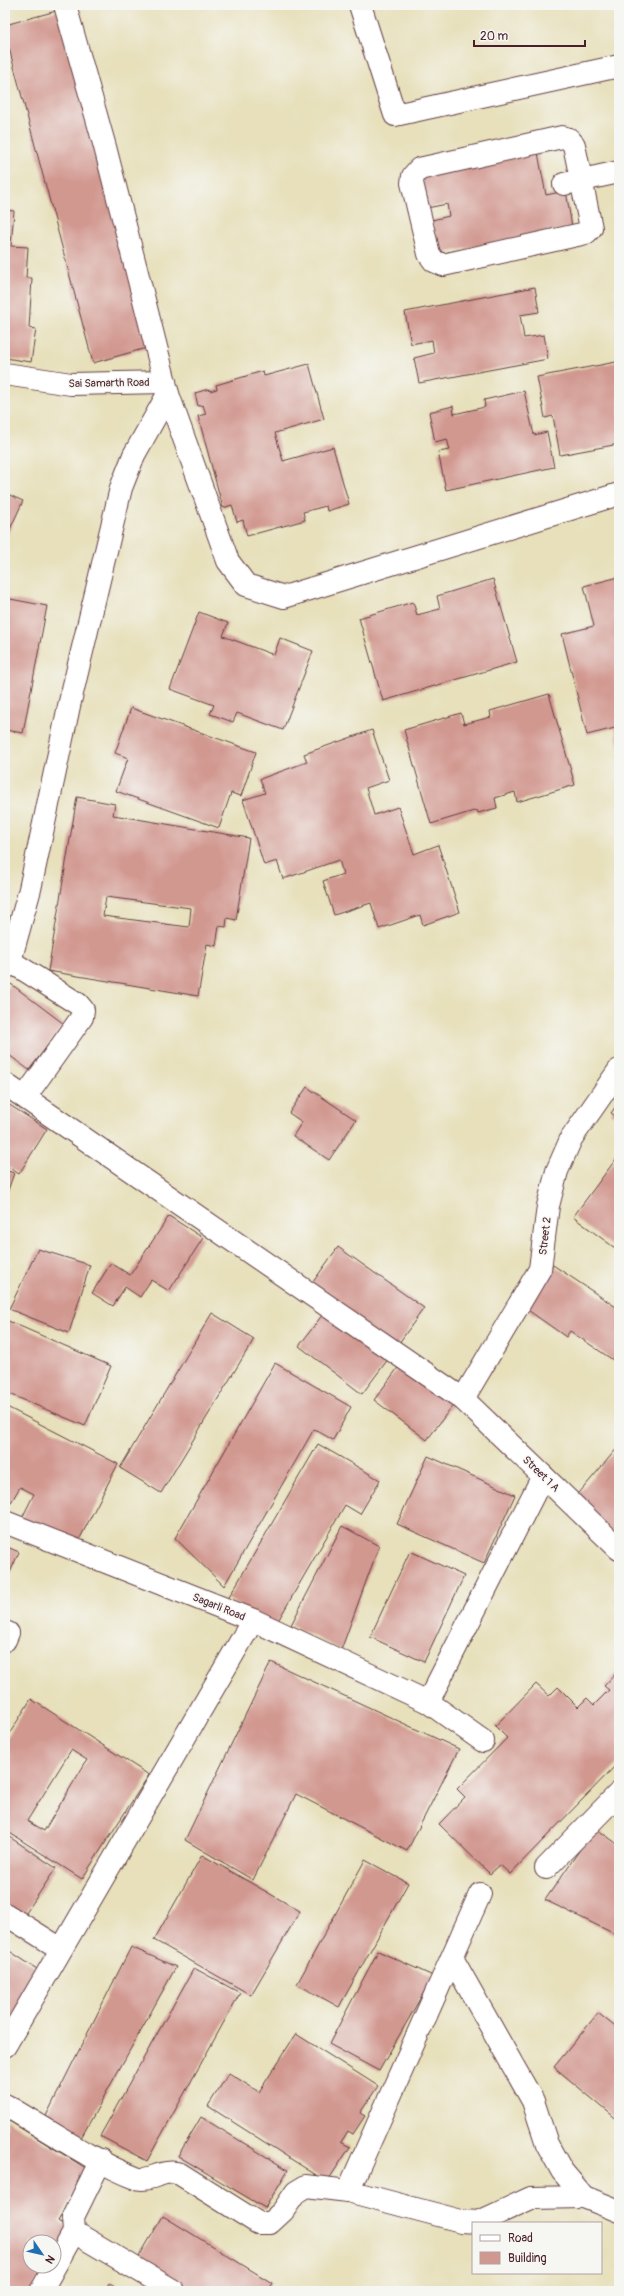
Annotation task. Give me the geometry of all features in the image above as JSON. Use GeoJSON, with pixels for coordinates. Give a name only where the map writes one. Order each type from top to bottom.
{"type":"FeatureCollection","features":[{"type":"Feature","properties":{"kind":"street"},"geometry":{"type":"LineString","coordinates":[[65,5],[105,147],[167,388],[228,561],[246,585],[284,597],[619,494]]}},
{"type":"Feature","properties":{"kind":"street"},"geometry":{"type":"LineString","coordinates":[[360,5],[395,115],[619,66]]}},
{"type":"Feature","properties":{"kind":"street"},"geometry":{"type":"LineString","coordinates":[[562,137],[569,140],[574,145],[573,182],[591,223],[591,228],[586,233],[443,265],[434,261],[429,254],[412,184],[414,176],[419,169],[562,137]]}},
{"type":"Feature","properties":{"kind":"street"},"geometry":{"type":"LineString","coordinates":[[573,182],[619,172]]}},
{"type":"Feature","properties":{"kind":"street","name":"Sai Samarth Road"},"geometry":{"type":"LineString","coordinates":[[5,374],[71,384],[167,388]]}},
{"type":"Feature","properties":{"kind":"street"},"geometry":{"type":"LineString","coordinates":[[25,1097],[82,1018],[83,1010],[78,1004],[8,964],[30,889],[69,706],[122,488],[134,455],[167,388]]}},
{"type":"Feature","properties":{"kind":"street","name":"Street 2"},"geometry":{"type":"LineString","coordinates":[[463,1399],[540,1269],[548,1206],[557,1171],[571,1139],[619,1070]]}},
{"type":"Feature","properties":{"kind":"street","name":"Street 1 A"},"geometry":{"type":"LineString","coordinates":[[5,1084],[463,1399],[619,1549]]}},
{"type":"Feature","properties":{"kind":"street"},"geometry":{"type":"LineString","coordinates":[[428,1702],[543,1476]]}},
{"type":"Feature","properties":{"kind":"street","name":"Sagarli Road"},"geometry":{"type":"LineString","coordinates":[[5,1522],[253,1620],[428,1702],[483,1741]]}},
{"type":"Feature","properties":{"kind":"street"},"geometry":{"type":"LineString","coordinates":[[5,2046],[253,1620]]}},
{"type":"Feature","properties":{"kind":"street"},"geometry":{"type":"LineString","coordinates":[[546,1868],[619,1793]]}},
{"type":"Feature","properties":{"kind":"street"},"geometry":{"type":"LineString","coordinates":[[348,2191],[480,1894]]}},
{"type":"Feature","properties":{"kind":"street"},"geometry":{"type":"LineString","coordinates":[[5,1914],[61,1949]]}},
{"type":"Feature","properties":{"kind":"street"},"geometry":{"type":"LineString","coordinates":[[452,1958],[533,2101],[551,2151],[562,2171],[584,2197]]}},
{"type":"Feature","properties":{"kind":"street"},"geometry":{"type":"LineString","coordinates":[[5,2105],[101,2160],[138,2179],[153,2177],[170,2171],[180,2174],[258,2223],[270,2223],[283,2211],[296,2192],[306,2186],[348,2191],[461,2222],[478,2222],[531,2198],[584,2197],[619,2211]]}},
{"type":"Feature","properties":{"kind":"street"},"geometry":{"type":"LineString","coordinates":[[41,2291],[74,2232],[73,2217],[101,2160]]}},
{"type":"Feature","properties":{"kind":"street"},"geometry":{"type":"LineString","coordinates":[[74,2232],[174,2291]]}},
{"type":"Feature","properties":{"kind":"building"},"geometry":{"type":"Polygon","coordinates":[[[60,10],[150,347],[93,363],[5,33],[5,25],[60,10]]]}},
{"type":"Feature","properties":{"kind":"building"},"geometry":{"type":"Polygon","coordinates":[[[538,153],[546,195],[566,191],[572,227],[439,254],[432,220],[449,216],[447,204],[427,208],[421,176],[538,153]]]}},
{"type":"Feature","properties":{"kind":"building"},"geometry":{"type":"Polygon","coordinates":[[[5,210],[14,211],[11,246],[28,247],[26,278],[32,278],[29,328],[36,329],[31,362],[5,358],[5,210]]]}},
{"type":"Feature","properties":{"kind":"building"},"geometry":{"type":"Polygon","coordinates":[[[535,287],[539,312],[520,315],[524,338],[544,335],[548,359],[419,383],[414,358],[434,353],[432,340],[411,344],[405,312],[535,287]]]}},
{"type":"Feature","properties":{"kind":"building"},"geometry":{"type":"Polygon","coordinates":[[[616,362],[619,375],[619,444],[560,455],[553,416],[545,418],[537,377],[616,362]]]}},
{"type":"Feature","properties":{"kind":"building"},"geometry":{"type":"Polygon","coordinates":[[[309,364],[324,419],[275,433],[283,461],[333,447],[349,504],[327,511],[326,506],[303,512],[305,520],[247,536],[243,520],[237,522],[232,505],[223,508],[198,416],[206,414],[203,405],[198,406],[195,393],[209,389],[210,391],[217,389],[216,385],[263,371],[264,376],[309,364]]]}},
{"type":"Feature","properties":{"kind":"building"},"geometry":{"type":"Polygon","coordinates":[[[524,391],[534,435],[547,432],[554,467],[446,490],[438,452],[450,450],[447,439],[435,442],[429,412],[453,406],[454,414],[485,407],[484,400],[524,391]]]}},
{"type":"Feature","properties":{"kind":"building"},"geometry":{"type":"Polygon","coordinates":[[[5,493],[23,501],[5,540],[5,493]]]}},
{"type":"Feature","properties":{"kind":"building"},"geometry":{"type":"Polygon","coordinates":[[[619,577],[618,745],[615,728],[587,735],[562,634],[594,626],[584,586],[619,577]]]}},
{"type":"Feature","properties":{"kind":"building"},"geometry":{"type":"Polygon","coordinates":[[[493,579],[517,662],[383,701],[359,618],[413,602],[417,615],[440,609],[437,596],[493,579]]]}},
{"type":"Feature","properties":{"kind":"building"},"geometry":{"type":"Polygon","coordinates":[[[5,598],[47,606],[23,733],[5,730],[5,598]]]}},
{"type":"Feature","properties":{"kind":"building"},"geometry":{"type":"Polygon","coordinates":[[[199,612],[228,623],[223,636],[274,655],[280,638],[313,651],[283,730],[237,713],[233,722],[210,714],[214,705],[170,689],[199,612]]]}},
{"type":"Feature","properties":{"kind":"building"},"geometry":{"type":"Polygon","coordinates":[[[549,694],[575,785],[517,802],[515,792],[495,798],[497,808],[478,813],[477,810],[431,824],[404,730],[461,713],[464,724],[491,717],[490,711],[549,694]]]}},
{"type":"Feature","properties":{"kind":"building"},"geometry":{"type":"Polygon","coordinates":[[[131,708],[256,752],[241,796],[231,793],[219,828],[116,791],[128,758],[115,753],[131,708]]]}},
{"type":"Feature","properties":{"kind":"building"},"geometry":{"type":"Polygon","coordinates":[[[372,730],[389,780],[366,788],[374,815],[398,807],[414,854],[438,845],[460,912],[423,925],[420,915],[379,929],[371,903],[334,915],[323,881],[343,874],[339,860],[283,879],[277,861],[264,865],[243,800],[265,793],[260,779],[307,762],[304,754],[372,730]]]}},
{"type":"Feature","properties":{"kind":"building"},"geometry":{"type":"Polygon","coordinates":[[[77,797],[115,804],[113,815],[249,838],[236,920],[227,918],[226,927],[219,926],[216,946],[207,944],[198,996],[48,971],[77,797]],[[106,897],[103,916],[189,927],[191,908],[106,897]]]}},
{"type":"Feature","properties":{"kind":"building"},"geometry":{"type":"Polygon","coordinates":[[[11,984],[64,1024],[29,1070],[5,1052],[5,992],[11,984]]]}},
{"type":"Feature","properties":{"kind":"building"},"geometry":{"type":"Polygon","coordinates":[[[307,1087],[356,1120],[329,1160],[293,1136],[302,1122],[289,1113],[307,1087]]]}},
{"type":"Feature","properties":{"kind":"building"},"geometry":{"type":"Polygon","coordinates":[[[5,1102],[47,1129],[19,1174],[5,1165],[5,1102]]]}},
{"type":"Feature","properties":{"kind":"building"},"geometry":{"type":"Polygon","coordinates":[[[619,1102],[619,1119],[611,1113],[619,1102]]]}},
{"type":"Feature","properties":{"kind":"building"},"geometry":{"type":"Polygon","coordinates":[[[616,1159],[619,1161],[619,1251],[573,1217],[616,1159]]]}},
{"type":"Feature","properties":{"kind":"building"},"geometry":{"type":"Polygon","coordinates":[[[5,1170],[14,1173],[5,1199],[5,1170]]]}},
{"type":"Feature","properties":{"kind":"building"},"geometry":{"type":"Polygon","coordinates":[[[169,1216],[203,1238],[169,1291],[151,1280],[140,1297],[125,1287],[113,1306],[92,1293],[111,1263],[130,1275],[169,1216]]]}},
{"type":"Feature","properties":{"kind":"building"},"geometry":{"type":"Polygon","coordinates":[[[338,1247],[424,1308],[394,1350],[308,1289],[338,1247]]]}},
{"type":"Feature","properties":{"kind":"building"},"geometry":{"type":"Polygon","coordinates":[[[38,1249],[90,1265],[69,1333],[9,1309],[38,1249]]]}},
{"type":"Feature","properties":{"kind":"building"},"geometry":{"type":"Polygon","coordinates":[[[553,1265],[619,1309],[619,1358],[616,1362],[570,1331],[566,1337],[525,1308],[553,1265]]]}},
{"type":"Feature","properties":{"kind":"building"},"geometry":{"type":"Polygon","coordinates":[[[326,1310],[389,1358],[362,1394],[299,1346],[326,1310]]]}},
{"type":"Feature","properties":{"kind":"building"},"geometry":{"type":"Polygon","coordinates":[[[212,1313],[254,1339],[161,1493],[120,1468],[212,1313]]]}},
{"type":"Feature","properties":{"kind":"building"},"geometry":{"type":"Polygon","coordinates":[[[6,1320],[111,1366],[85,1426],[5,1392],[6,1320]]]}},
{"type":"Feature","properties":{"kind":"building"},"geometry":{"type":"Polygon","coordinates":[[[403,1361],[456,1401],[427,1440],[374,1400],[403,1361]]]}},
{"type":"Feature","properties":{"kind":"building"},"geometry":{"type":"Polygon","coordinates":[[[275,1363],[351,1407],[333,1440],[314,1429],[224,1586],[175,1538],[275,1363]]]}},
{"type":"Feature","properties":{"kind":"building"},"geometry":{"type":"Polygon","coordinates":[[[5,1406],[118,1464],[75,1548],[21,1520],[34,1494],[20,1487],[10,1504],[5,1501],[5,1406]]]}},
{"type":"Feature","properties":{"kind":"building"},"geometry":{"type":"Polygon","coordinates":[[[318,1444],[380,1480],[360,1514],[345,1505],[275,1626],[228,1599],[318,1444]]]}},
{"type":"Feature","properties":{"kind":"building"},"geometry":{"type":"Polygon","coordinates":[[[619,1446],[619,1538],[574,1499],[619,1446]]]}},
{"type":"Feature","properties":{"kind":"building"},"geometry":{"type":"Polygon","coordinates":[[[428,1456],[515,1495],[484,1563],[397,1524],[428,1456]]]}},
{"type":"Feature","properties":{"kind":"building"},"geometry":{"type":"Polygon","coordinates":[[[342,1526],[379,1546],[341,1650],[291,1625],[342,1526]]]}},
{"type":"Feature","properties":{"kind":"building"},"geometry":{"type":"Polygon","coordinates":[[[5,1546],[19,1552],[5,1584],[5,1546]]]}},
{"type":"Feature","properties":{"kind":"building"},"geometry":{"type":"Polygon","coordinates":[[[410,1551],[464,1576],[424,1662],[370,1637],[410,1551]]]}},
{"type":"Feature","properties":{"kind":"building"},"geometry":{"type":"Polygon","coordinates":[[[271,1662],[459,1749],[407,1851],[296,1794],[253,1880],[185,1840],[271,1662]]]}},
{"type":"Feature","properties":{"kind":"building"},"geometry":{"type":"Polygon","coordinates":[[[619,1670],[619,1762],[510,1874],[500,1865],[490,1874],[439,1824],[465,1797],[457,1789],[507,1738],[495,1726],[536,1684],[549,1696],[558,1687],[578,1707],[587,1698],[594,1705],[609,1690],[604,1686],[619,1670]]]}},
{"type":"Feature","properties":{"kind":"building"},"geometry":{"type":"Polygon","coordinates":[[[31,1699],[149,1775],[82,1879],[5,1830],[5,1741],[31,1699]],[[71,1750],[27,1821],[44,1831],[87,1760],[71,1750]]]}},
{"type":"Feature","properties":{"kind":"building"},"geometry":{"type":"Polygon","coordinates":[[[595,1828],[619,1845],[619,1936],[545,1900],[595,1828]]]}},
{"type":"Feature","properties":{"kind":"building"},"geometry":{"type":"Polygon","coordinates":[[[5,1834],[56,1868],[22,1919],[5,1907],[5,1834]]]}},
{"type":"Feature","properties":{"kind":"building"},"geometry":{"type":"Polygon","coordinates":[[[202,1855],[300,1911],[251,1995],[154,1940],[202,1855]]]}},
{"type":"Feature","properties":{"kind":"building"},"geometry":{"type":"Polygon","coordinates":[[[365,1860],[408,1883],[339,2007],[297,1984],[365,1860]]]}},
{"type":"Feature","properties":{"kind":"building"},"geometry":{"type":"Polygon","coordinates":[[[131,1947],[176,1967],[81,2138],[46,2116],[131,1947]]]}},
{"type":"Feature","properties":{"kind":"building"},"geometry":{"type":"Polygon","coordinates":[[[5,1948],[43,1973],[5,2031],[5,1948]]]}},
{"type":"Feature","properties":{"kind":"building"},"geometry":{"type":"Polygon","coordinates":[[[378,1951],[433,1976],[379,2071],[329,2044],[378,1951]]]}},
{"type":"Feature","properties":{"kind":"building"},"geometry":{"type":"Polygon","coordinates":[[[194,1968],[240,1993],[147,2161],[100,2136],[194,1968]]]}},
{"type":"Feature","properties":{"kind":"building"},"geometry":{"type":"Polygon","coordinates":[[[598,2013],[619,2030],[619,2121],[554,2067],[598,2013]]]}},
{"type":"Feature","properties":{"kind":"building"},"geometry":{"type":"Polygon","coordinates":[[[296,2034],[378,2086],[360,2113],[365,2116],[353,2134],[348,2131],[341,2142],[350,2147],[327,2182],[208,2106],[229,2073],[259,2092],[296,2034]]]}},
{"type":"Feature","properties":{"kind":"building"},"geometry":{"type":"Polygon","coordinates":[[[201,2117],[288,2170],[265,2208],[178,2156],[201,2117]]]}},
{"type":"Feature","properties":{"kind":"building"},"geometry":{"type":"Polygon","coordinates":[[[6,2119],[89,2170],[58,2221],[69,2228],[62,2240],[62,2234],[22,2234],[22,2274],[41,2274],[31,2291],[5,2291],[6,2119]]]}},
{"type":"Feature","properties":{"kind":"building"},"geometry":{"type":"Polygon","coordinates":[[[163,2216],[272,2283],[267,2291],[188,2291],[137,2260],[163,2216]]]}},
{"type":"Feature","properties":{"kind":"building"},"geometry":{"type":"Polygon","coordinates":[[[109,2283],[120,2291],[105,2291],[109,2283]]]}}]}
